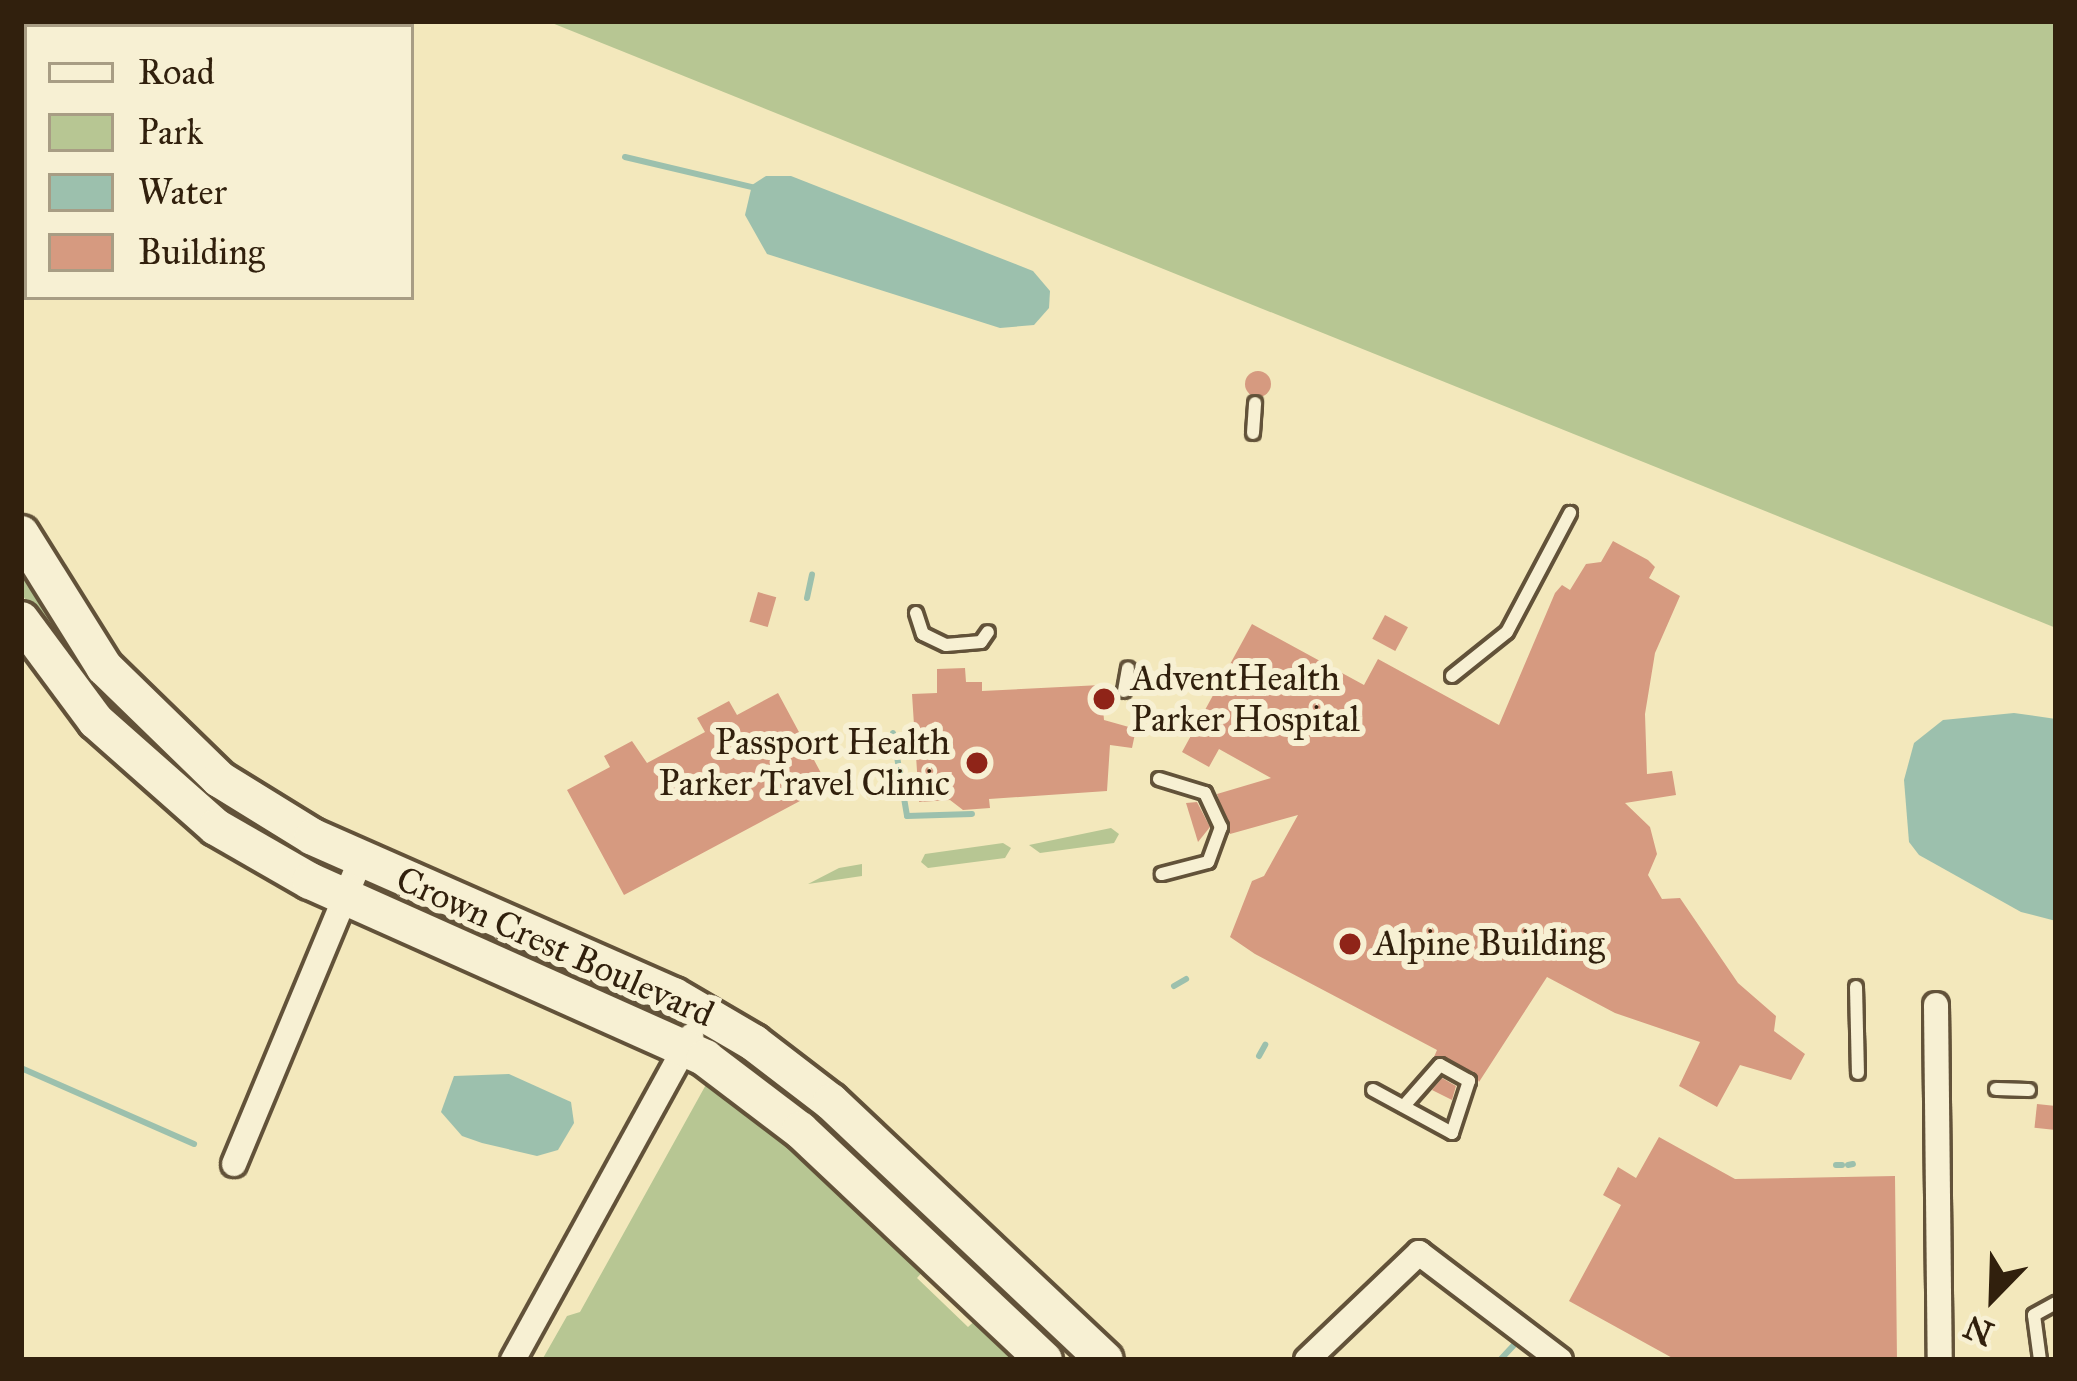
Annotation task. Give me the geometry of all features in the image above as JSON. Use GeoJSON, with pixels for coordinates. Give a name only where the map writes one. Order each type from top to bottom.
{"type":"FeatureCollection","features":[{"type":"Feature","properties":{"kind":"main road","name":"Crown Crest Boulevard"},"geometry":{"type":"LineString","coordinates":[[21,534],[68,618],[148,716],[241,795],[361,859],[703,1011],[807,1082],[1105,1360]]}},
{"type":"Feature","properties":{"kind":"main road","name":"Crown Crest Boulevard"},"geometry":{"type":"LineString","coordinates":[[21,620],[96,721],[171,792],[247,847],[345,898],[685,1046],[780,1112],[1044,1360]]}},
{"type":"Feature","properties":{"kind":"street"},"geometry":{"type":"LineString","coordinates":[[234,1164],[361,859]]}},
{"type":"Feature","properties":{"kind":"street"},"geometry":{"type":"LineString","coordinates":[[1936,1005],[1940,1360]]}},
{"type":"Feature","properties":{"kind":"street"},"geometry":{"type":"LineString","coordinates":[[513,1360],[703,1011]]}},
{"type":"Feature","properties":{"kind":"street"},"geometry":{"type":"LineString","coordinates":[[958,1277],[985,1248]]}},
{"type":"Feature","properties":{"kind":"street"},"geometry":{"type":"LineString","coordinates":[[1307,1360],[1418,1253],[1560,1360]]}},
{"type":"Feature","properties":{"kind":"lane"},"geometry":{"type":"LineString","coordinates":[[1253,434],[1255,403]]}},
{"type":"Feature","properties":{"kind":"lane"},"geometry":{"type":"LineString","coordinates":[[1452,676],[1507,632],[1570,513]]}},
{"type":"Feature","properties":{"kind":"lane"},"geometry":{"type":"LineString","coordinates":[[916,613],[923,634],[946,645],[981,642],[988,632]]}},
{"type":"Feature","properties":{"kind":"lane"},"geometry":{"type":"LineString","coordinates":[[1124,691],[1128,668]]}},
{"type":"Feature","properties":{"kind":"lane"},"geometry":{"type":"LineString","coordinates":[[1159,778],[1205,793],[1221,827],[1208,862],[1162,874]]}},
{"type":"Feature","properties":{"kind":"lane"},"geometry":{"type":"LineString","coordinates":[[1856,987],[1858,1072]]}},
{"type":"Feature","properties":{"kind":"lane"},"geometry":{"type":"LineString","coordinates":[[1373,1090],[1452,1133],[1471,1087],[1459,1070],[1431,1070],[1404,1106]]}},
{"type":"Feature","properties":{"kind":"lane"},"geometry":{"type":"LineString","coordinates":[[1996,1090],[2029,1090]]}},
{"type":"Feature","properties":{"kind":"lane"},"geometry":{"type":"LineString","coordinates":[[2040,1360],[2033,1315],[2056,1303]]}},
{"type":"Feature","properties":{"kind":"green space"},"geometry":{"type":"Polygon","coordinates":[[[547,21],[2056,21],[2056,628],[547,21]]]}},
{"type":"Feature","properties":{"kind":"green space"},"geometry":{"type":"Polygon","coordinates":[[[21,562],[320,856],[313,869],[254,837],[102,708],[21,593],[21,562]]]}},
{"type":"Feature","properties":{"kind":"green space"},"geometry":{"type":"Polygon","coordinates":[[[1111,828],[1119,834],[1114,843],[1040,853],[1029,845],[1111,828]]]}},
{"type":"Feature","properties":{"kind":"green space"},"geometry":{"type":"Polygon","coordinates":[[[1003,843],[1011,848],[1005,858],[928,868],[921,862],[925,854],[1003,843]]]}},
{"type":"Feature","properties":{"kind":"green space"},"geometry":{"type":"Polygon","coordinates":[[[862,864],[862,876],[808,884],[839,868],[862,864]]]}},
{"type":"Feature","properties":{"kind":"green space"},"geometry":{"type":"Polygon","coordinates":[[[708,1081],[743,1100],[925,1269],[917,1278],[968,1327],[979,1317],[1024,1360],[542,1360],[567,1316],[580,1312],[708,1081]]]}},
{"type":"Feature","properties":{"kind":"green space"},"geometry":{"type":"Polygon","coordinates":[[[840,1141],[901,1185],[953,1234],[943,1245],[840,1141]]]}},
{"type":"Feature","properties":{"kind":"water"},"geometry":{"type":"Polygon","coordinates":[[[766,176],[791,176],[1033,271],[1050,291],[1049,308],[1034,325],[1000,328],[767,254],[745,215],[752,185],[766,176]]]}},
{"type":"Feature","properties":{"kind":"water"},"geometry":{"type":"Polygon","coordinates":[[[2014,713],[2056,719],[2056,921],[2021,912],[1919,855],[1909,842],[1904,780],[1914,743],[1943,720],[2014,713]]]}},
{"type":"Feature","properties":{"kind":"water"},"geometry":{"type":"Polygon","coordinates":[[[509,1074],[571,1102],[574,1123],[558,1150],[537,1156],[482,1143],[462,1136],[441,1112],[454,1076],[509,1074]]]}},
{"type":"Feature","properties":{"kind":"building"},"geometry":{"type":"Polygon","coordinates":[[[1258,371],[1271,384],[1258,397],[1245,384],[1258,371]]]}},
{"type":"Feature","properties":{"kind":"building","name":"AdventHealth Parker Hospital"},"geometry":{"type":"Polygon","coordinates":[[[1613,541],[1648,560],[1655,567],[1649,578],[1680,596],[1655,653],[1645,714],[1647,774],[1672,771],[1676,795],[1625,803],[1650,827],[1657,854],[1648,875],[1662,899],[1680,898],[1738,983],[1776,1016],[1774,1031],[1805,1054],[1791,1080],[1740,1065],[1717,1107],[1679,1086],[1700,1042],[1615,1013],[1547,977],[1479,1082],[1474,1072],[1434,1057],[1437,1050],[1255,954],[1230,937],[1252,881],[1264,876],[1298,815],[1230,834],[1217,794],[1271,778],[1219,749],[1209,767],[1182,752],[1252,624],[1364,685],[1378,659],[1499,725],[1555,593],[1562,585],[1570,590],[1586,564],[1601,562],[1613,541]]]}},
{"type":"Feature","properties":{"kind":"building"},"geometry":{"type":"Polygon","coordinates":[[[758,592],[776,597],[768,627],[749,622],[758,592]]]}},
{"type":"Feature","properties":{"kind":"building"},"geometry":{"type":"Polygon","coordinates":[[[1385,615],[1408,627],[1395,651],[1372,639],[1385,615]]]}},
{"type":"Feature","properties":{"kind":"building"},"geometry":{"type":"Polygon","coordinates":[[[965,668],[966,682],[982,682],[982,691],[1101,685],[1104,720],[1136,729],[1132,748],[1110,745],[1107,791],[989,799],[990,808],[963,810],[950,800],[919,802],[912,694],[937,693],[937,669],[965,668]]]}},
{"type":"Feature","properties":{"kind":"building"},"geometry":{"type":"Polygon","coordinates":[[[778,693],[828,786],[624,895],[567,790],[610,767],[604,756],[632,741],[647,763],[705,732],[697,718],[729,701],[737,715],[778,693]]]}},
{"type":"Feature","properties":{"kind":"building"},"geometry":{"type":"Polygon","coordinates":[[[1197,802],[1210,827],[1198,842],[1186,803],[1197,802]]]}},
{"type":"Feature","properties":{"kind":"building"},"geometry":{"type":"Polygon","coordinates":[[[1442,1078],[1456,1086],[1452,1100],[1432,1090],[1442,1078]]]}},
{"type":"Feature","properties":{"kind":"building"},"geometry":{"type":"Polygon","coordinates":[[[2037,1104],[2056,1106],[2053,1130],[2034,1128],[2037,1104]]]}},
{"type":"Feature","properties":{"kind":"building"},"geometry":{"type":"Polygon","coordinates":[[[1659,1137],[1735,1179],[1895,1176],[1897,1360],[1676,1360],[1569,1301],[1621,1205],[1603,1195],[1618,1167],[1636,1178],[1659,1137]]]}},
{"type":"Feature","properties":{"kind":"waterway"},"geometry":{"type":"LineString","coordinates":[[625,157],[756,188]]}},
{"type":"Feature","properties":{"kind":"waterway"},"geometry":{"type":"LineString","coordinates":[[807,598],[812,575]]}},
{"type":"Feature","properties":{"kind":"waterway"},"geometry":{"type":"LineString","coordinates":[[893,733],[907,816],[972,814]]}},
{"type":"Feature","properties":{"kind":"waterway"},"geometry":{"type":"LineString","coordinates":[[1174,986],[1186,979]]}},
{"type":"Feature","properties":{"kind":"waterway"},"geometry":{"type":"LineString","coordinates":[[1259,1056],[1265,1045]]}},
{"type":"Feature","properties":{"kind":"waterway"},"geometry":{"type":"LineString","coordinates":[[21,1068],[194,1144]]}},
{"type":"Feature","properties":{"kind":"waterway"},"geometry":{"type":"LineString","coordinates":[[1848,1165],[1853,1164]]}},
{"type":"Feature","properties":{"kind":"waterway"},"geometry":{"type":"LineString","coordinates":[[1836,1165],[1842,1165]]}},
{"type":"Feature","properties":{"kind":"waterway"},"geometry":{"type":"LineString","coordinates":[[1500,1360],[1514,1345]]}},
{"type":"Feature","properties":{"kind":"place","name":"AdventHealth Parker Hospital"},"geometry":{"type":"Point","coordinates":[1104,699]}},
{"type":"Feature","properties":{"kind":"place","name":"Passport Health Parker Travel Clinic"},"geometry":{"type":"Point","coordinates":[977,763]}},
{"type":"Feature","properties":{"kind":"place","name":"Alpine Building"},"geometry":{"type":"Point","coordinates":[1350,944]}}]}
